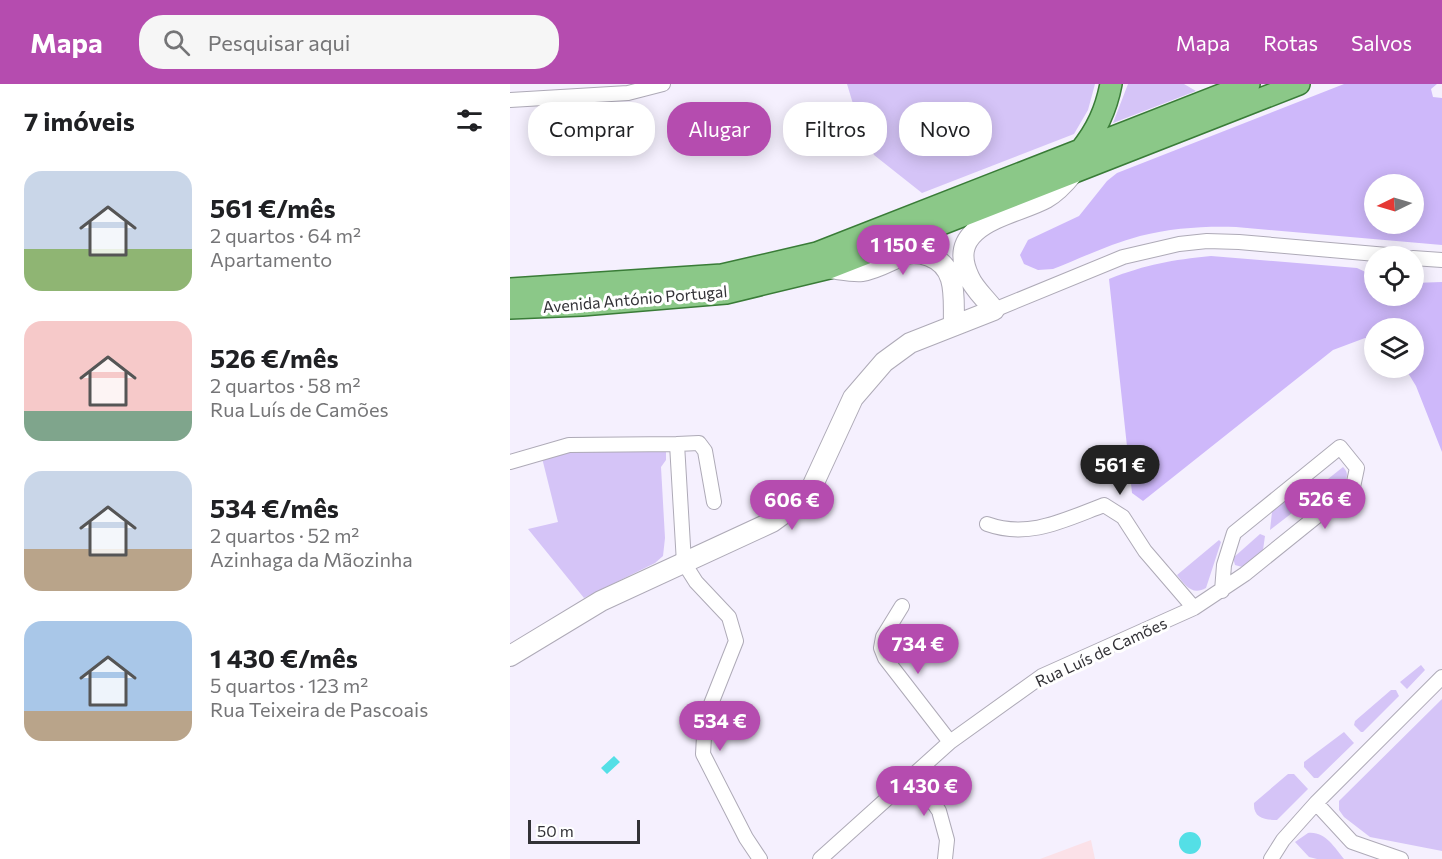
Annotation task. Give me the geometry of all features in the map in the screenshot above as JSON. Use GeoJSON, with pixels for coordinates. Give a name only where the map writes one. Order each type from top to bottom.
{"type":"FeatureCollection","features":[{"type":"Feature","properties":{"kind":"main road"},"geometry":{"type":"LineString","coordinates":[[1080,151],[1094,133],[1102,116],[1111,84]]}},
{"type":"Feature","properties":{"kind":"main road"},"geometry":{"type":"LineString","coordinates":[[1218,84],[1246,85]]}},
{"type":"Feature","properties":{"kind":"main road","name":"Avenida António Portugal"},"geometry":{"type":"LineString","coordinates":[[510,308],[582,305],[726,293],[829,268],[1299,84]]}},
{"type":"Feature","properties":{"kind":"main road","name":"Avenida António Portugal"},"geometry":{"type":"LineString","coordinates":[[510,289],[722,275],[817,253],[1246,85]]}},
{"type":"Feature","properties":{"kind":"street"},"geometry":{"type":"LineString","coordinates":[[510,100],[628,93],[663,84]]}},
{"type":"Feature","properties":{"kind":"street"},"geometry":{"type":"LineString","coordinates":[[994,310],[970,280],[965,269],[965,246],[971,235],[987,222],[1046,198],[1063,186],[1073,173]]}},
{"type":"Feature","properties":{"kind":"street"},"geometry":{"type":"LineString","coordinates":[[510,656],[601,601],[772,522],[794,506],[811,489],[853,398],[884,362],[910,343],[1123,257],[1179,244],[1207,241],[1239,242],[1364,253]]}},
{"type":"Feature","properties":{"kind":"street"},"geometry":{"type":"LineString","coordinates":[[829,268],[863,271],[908,254],[921,253],[934,258],[944,265],[950,274],[953,287],[954,326]]}},
{"type":"Feature","properties":{"kind":"street"},"geometry":{"type":"LineString","coordinates":[[1424,259],[1442,261]]}},
{"type":"Feature","properties":{"kind":"street"},"geometry":{"type":"LineString","coordinates":[[510,462],[569,445],[699,443],[705,451],[714,502]]}},
{"type":"Feature","properties":{"kind":"street"},"geometry":{"type":"LineString","coordinates":[[677,444],[684,563],[696,582],[729,617],[736,641],[705,719],[703,754],[746,838],[760,859]]}},
{"type":"Feature","properties":{"kind":"street","name":"Rua Luís de Camões"},"geometry":{"type":"LineString","coordinates":[[820,859],[950,742],[1042,676],[1194,608],[1222,591],[1353,487],[1357,468],[1340,447],[1234,533],[1224,565],[1222,591]]}},
{"type":"Feature","properties":{"kind":"street"},"geometry":{"type":"LineString","coordinates":[[987,524],[1004,530],[1039,529],[1104,505],[1123,517],[1145,551],[1194,608]]}},
{"type":"Feature","properties":{"kind":"street"},"geometry":{"type":"LineString","coordinates":[[902,606],[883,638],[881,648],[885,658],[950,742]]}},
{"type":"Feature","properties":{"kind":"street"},"geometry":{"type":"LineString","coordinates":[[1271,859],[1283,840],[1317,803],[1442,677]]}},
{"type":"Feature","properties":{"kind":"street"},"geometry":{"type":"LineString","coordinates":[[914,774],[939,811],[947,840],[945,859]]}},
{"type":"Feature","properties":{"kind":"street"},"geometry":{"type":"LineString","coordinates":[[1317,803],[1352,842],[1401,859]]}},
{"type":"Feature","properties":{"kind":"shaded area"},"geometry":{"type":"Polygon","coordinates":[[[847,84],[1095,84],[1088,110],[1074,134],[922,193],[875,156],[887,156],[887,102],[852,102],[847,84]]]}},
{"type":"Feature","properties":{"kind":"shaded area"},"geometry":{"type":"Polygon","coordinates":[[[1128,84],[1184,84],[1196,91],[1113,123],[1128,84]]]}},
{"type":"Feature","properties":{"kind":"shaded area"},"geometry":{"type":"Polygon","coordinates":[[[1344,84],[1437,84],[1431,89],[1433,97],[1442,98],[1442,245],[1236,227],[1200,227],[1140,236],[1053,269],[1038,270],[1024,264],[1020,255],[1028,240],[1079,216],[1107,181],[1117,173],[1344,84]]]}},
{"type":"Feature","properties":{"kind":"shaded area"},"geometry":{"type":"Polygon","coordinates":[[[1211,256],[1357,268],[1364,271],[1364,306],[1424,306],[1424,283],[1442,282],[1442,452],[1411,378],[1424,378],[1424,318],[1364,318],[1364,338],[1333,350],[1143,501],[1132,493],[1109,279],[1160,263],[1211,256]]]}},
{"type":"Feature","properties":{"kind":"shaded area"},"geometry":{"type":"Polygon","coordinates":[[[570,450],[659,450],[666,452],[666,460],[661,467],[665,538],[663,556],[655,563],[584,598],[528,529],[558,522],[542,458],[570,450]]]}},
{"type":"Feature","properties":{"kind":"shaded area"},"geometry":{"type":"Polygon","coordinates":[[[1343,467],[1347,472],[1344,483],[1316,505],[1318,487],[1343,467]]]}},
{"type":"Feature","properties":{"kind":"shaded area"},"geometry":{"type":"Polygon","coordinates":[[[1288,497],[1302,497],[1305,503],[1270,530],[1272,512],[1288,497]]]}},
{"type":"Feature","properties":{"kind":"shaded area"},"geometry":{"type":"Polygon","coordinates":[[[1260,534],[1265,536],[1263,550],[1242,567],[1235,565],[1233,558],[1260,534]]]}},
{"type":"Feature","properties":{"kind":"shaded area"},"geometry":{"type":"Polygon","coordinates":[[[1219,540],[1221,542],[1206,588],[1197,591],[1189,588],[1177,575],[1219,540]]]}},
{"type":"Feature","properties":{"kind":"shaded area"},"geometry":{"type":"Polygon","coordinates":[[[1421,665],[1425,670],[1407,689],[1400,682],[1421,665]]]}},
{"type":"Feature","properties":{"kind":"shaded area"},"geometry":{"type":"Polygon","coordinates":[[[1391,690],[1396,690],[1399,696],[1361,732],[1354,725],[1355,721],[1391,690]]]}},
{"type":"Feature","properties":{"kind":"shaded area"},"geometry":{"type":"Polygon","coordinates":[[[1442,699],[1442,851],[1370,837],[1344,817],[1339,810],[1339,801],[1442,699]]]}},
{"type":"Feature","properties":{"kind":"shaded area"},"geometry":{"type":"Polygon","coordinates":[[[1344,732],[1354,743],[1318,778],[1314,778],[1304,767],[1304,762],[1344,732]]]}},
{"type":"Feature","properties":{"kind":"shaded area"},"geometry":{"type":"Polygon","coordinates":[[[1288,774],[1294,774],[1308,789],[1277,820],[1257,815],[1254,803],[1288,774]]]}},
{"type":"Feature","properties":{"kind":"shaded area"},"geometry":{"type":"Polygon","coordinates":[[[1308,833],[1324,837],[1344,859],[1309,857],[1295,842],[1308,833]]]}},
{"type":"Feature","properties":{"kind":"shaded area"},"geometry":{"type":"Polygon","coordinates":[[[1091,840],[1095,859],[1040,859],[1091,840]]]}},
{"type":"Feature","properties":{"kind":"water"},"geometry":{"type":"Polygon","coordinates":[[[614,756],[620,762],[607,774],[601,768],[614,756]]]}},
{"type":"Feature","properties":{"kind":"water"},"geometry":{"type":"Polygon","coordinates":[[[1190,832],[1198,835],[1201,843],[1198,851],[1190,854],[1182,851],[1179,843],[1182,835],[1190,832]]]}}]}
